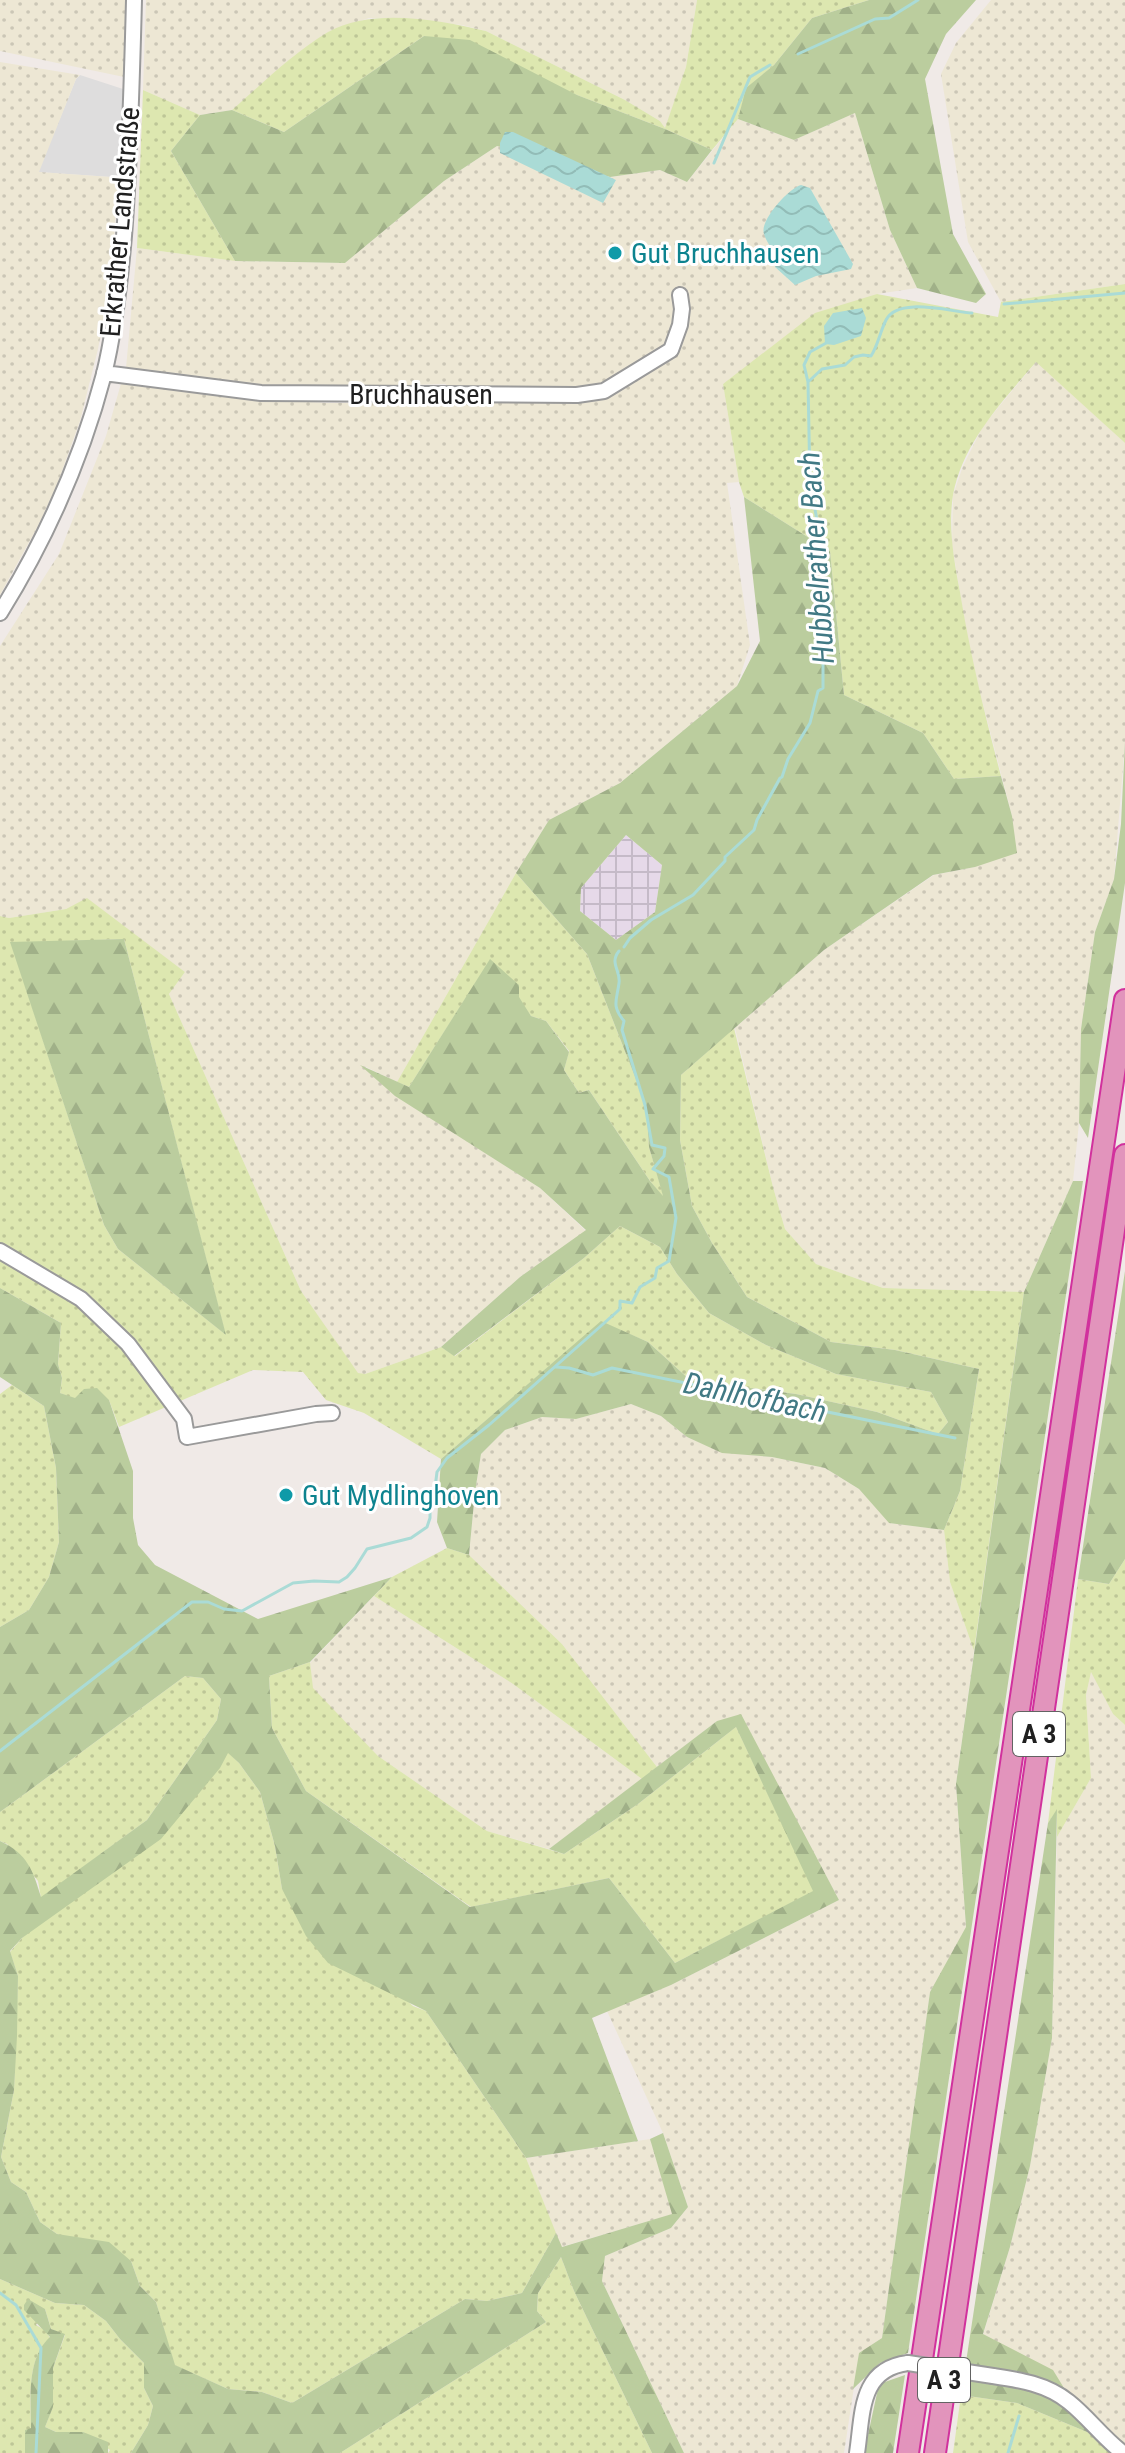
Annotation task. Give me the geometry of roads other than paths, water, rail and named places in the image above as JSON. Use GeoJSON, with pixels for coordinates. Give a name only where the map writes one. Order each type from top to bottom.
{"type":"FeatureCollection","features":[{"type":"Feature","properties":{"kind":"highway","name":"A 3"},"geometry":{"type":"LineString","coordinates":[[908,2453],[1125,1000]]}},
{"type":"Feature","properties":{"kind":"highway","name":"A 3"},"geometry":{"type":"LineString","coordinates":[[935,2453],[1125,1155]]}},
{"type":"Feature","properties":{"kind":"street","name":"Erkrather Landstraße"},"geometry":{"type":"LineString","coordinates":[[0,613],[30,562],[68,482],[104,373],[114,319],[127,204],[134,0]]}},
{"type":"Feature","properties":{"kind":"street","name":"Bruchhausen"},"geometry":{"type":"LineString","coordinates":[[104,373],[261,393],[577,395],[604,391],[671,350],[680,325],[680,295]]}},
{"type":"Feature","properties":{"kind":"street"},"geometry":{"type":"LineString","coordinates":[[0,1251],[81,1299],[128,1344],[184,1419],[187,1437],[332,1413]]}},
{"type":"Feature","properties":{"kind":"street"},"geometry":{"type":"LineString","coordinates":[[857,2453],[866,2390],[890,2367],[908,2363],[1024,2381],[1047,2388],[1068,2401],[1123,2453]]}},
{"type":"Feature","properties":{"kind":"water"},"geometry":{"type":"Polygon","coordinates":[[[505,132],[513,132],[616,180],[603,203],[500,153],[505,132]]]}},
{"type":"Feature","properties":{"kind":"water"},"geometry":{"type":"Polygon","coordinates":[[[801,185],[810,188],[853,264],[851,269],[816,276],[795,285],[775,267],[778,262],[765,238],[764,228],[776,206],[801,185]]]}},
{"type":"Feature","properties":{"kind":"water"},"geometry":{"type":"Polygon","coordinates":[[[862,308],[866,318],[861,336],[834,345],[825,344],[824,326],[833,313],[862,308]]]}},
{"type":"Feature","properties":{"kind":"waterway","name":"Hubbelrather Bach"},"geometry":{"type":"LineString","coordinates":[[798,54],[875,19],[889,18],[918,0]]}},
{"type":"Feature","properties":{"kind":"waterway","name":"Hubbelrather Bach"},"geometry":{"type":"LineString","coordinates":[[714,163],[750,77],[770,65]]}},
{"type":"Feature","properties":{"kind":"waterway"},"geometry":{"type":"LineString","coordinates":[[1004,304],[1125,293]]}},
{"type":"Feature","properties":{"kind":"waterway"},"geometry":{"type":"LineString","coordinates":[[808,382],[822,369],[845,365],[854,357],[871,356],[892,313],[913,307],[972,313]]}},
{"type":"Feature","properties":{"kind":"waterway","name":"Hubbelrather Bach"},"geometry":{"type":"LineString","coordinates":[[624,947],[651,920],[693,895],[725,861],[725,857],[754,830],[788,759],[810,723],[818,691],[823,688],[823,650],[827,637],[820,618],[823,586],[816,584],[818,525],[810,484],[808,382],[804,365],[810,352],[828,342]]}},
{"type":"Feature","properties":{"kind":"waterway","name":"Hubbelrather Bach"},"geometry":{"type":"LineString","coordinates":[[0,1751],[192,1602],[208,1602],[224,1609],[242,1611],[293,1583],[339,1582],[355,1568],[367,1549],[411,1538],[427,1527],[437,1472],[447,1458],[489,1425],[620,1309],[620,1301],[632,1303],[640,1287],[655,1278],[657,1268],[669,1261],[676,1218],[669,1177],[653,1169],[664,1156],[665,1148],[652,1145],[645,1105],[622,1030],[624,1021],[616,1006],[619,979],[615,959],[619,951]]}},
{"type":"Feature","properties":{"kind":"waterway","name":"Dahlhofbach"},"geometry":{"type":"LineString","coordinates":[[556,1367],[593,1375],[612,1368],[955,1438]]}},
{"type":"Feature","properties":{"kind":"waterway","name":"Hubbelrather Bach"},"geometry":{"type":"LineString","coordinates":[[0,2293],[16,2305],[41,2348],[36,2453]]}},
{"type":"Feature","properties":{"kind":"waterway"},"geometry":{"type":"LineString","coordinates":[[1008,2453],[1019,2416]]}},
{"type":"Feature","properties":{"kind":"place","name":"Gut Bruchhausen"},"geometry":{"type":"Point","coordinates":[615,253]}},
{"type":"Feature","properties":{"kind":"place","name":"Gut Mydlinghoven"},"geometry":{"type":"Point","coordinates":[286,1495]}}]}
